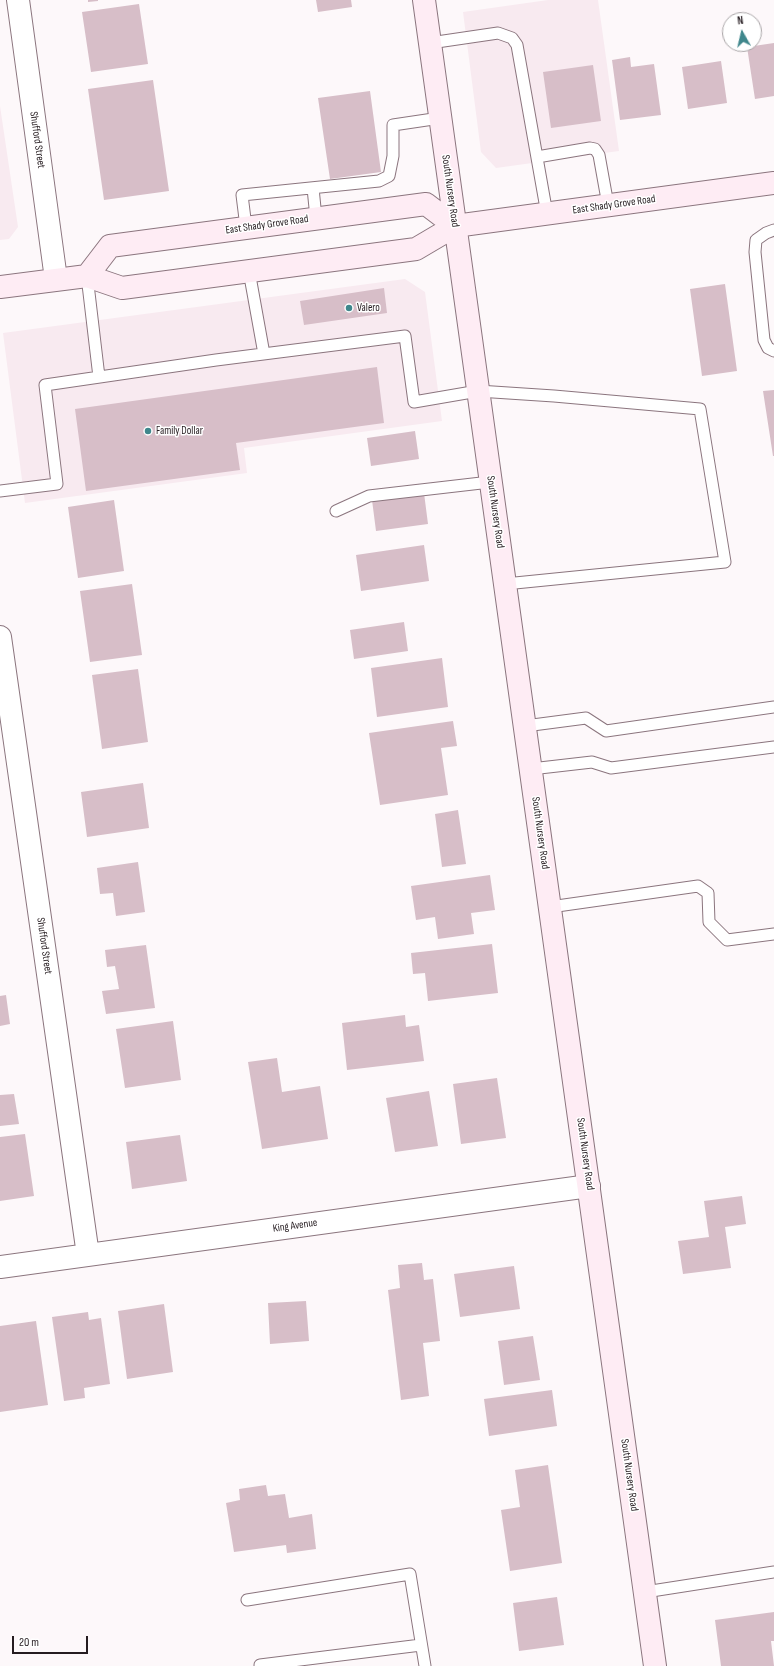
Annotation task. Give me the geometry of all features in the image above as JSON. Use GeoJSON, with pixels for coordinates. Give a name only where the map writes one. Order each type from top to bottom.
{"type":"FeatureCollection","features":[{"type":"Feature","properties":{"kind":"street","name":"Shufford Street"},"geometry":{"type":"LineString","coordinates":[[18,0],[56,279]]}},
{"type":"Feature","properties":{"kind":"street","name":"South Nursery Road"},"geometry":{"type":"LineString","coordinates":[[424,0],[454,226],[655,1666]]}},
{"type":"Feature","properties":{"kind":"street","name":"East Shady Grove Road"},"geometry":{"type":"LineString","coordinates":[[0,287],[87,276],[122,288],[416,249],[454,226],[773,187]]}},
{"type":"Feature","properties":{"kind":"street","name":"East Shady Grove Road"},"geometry":{"type":"LineString","coordinates":[[87,276],[110,246],[426,204],[454,226]]}},
{"type":"Feature","properties":{"kind":"street","name":"Shufford Street"},"geometry":{"type":"LineString","coordinates":[[0,637],[88,1255]]}},
{"type":"Feature","properties":{"kind":"street","name":"King Avenue"},"geometry":{"type":"LineString","coordinates":[[0,1267],[589,1186]]}},
{"type":"Feature","properties":{"kind":"lane"},"geometry":{"type":"LineString","coordinates":[[430,43],[498,33],[512,38],[517,45],[547,214]]}},
{"type":"Feature","properties":{"kind":"lane"},"geometry":{"type":"LineString","coordinates":[[246,228],[242,196],[379,181],[389,176],[393,156],[393,125],[440,118]]}},
{"type":"Feature","properties":{"kind":"lane"},"geometry":{"type":"LineString","coordinates":[[537,156],[590,148],[595,149],[599,154],[608,206]]}},
{"type":"Feature","properties":{"kind":"lane"},"geometry":{"type":"LineString","coordinates":[[313,188],[316,218]]}},
{"type":"Feature","properties":{"kind":"lane"},"geometry":{"type":"LineString","coordinates":[[774,230],[766,233],[756,240],[755,252],[764,340],[768,348],[774,351]]}},
{"type":"Feature","properties":{"kind":"lane"},"geometry":{"type":"LineString","coordinates":[[249,271],[264,354]]}},
{"type":"Feature","properties":{"kind":"lane"},"geometry":{"type":"LineString","coordinates":[[87,276],[99,377]]}},
{"type":"Feature","properties":{"kind":"lane"},"geometry":{"type":"LineString","coordinates":[[0,491],[57,484],[45,385],[405,336],[414,402],[478,391],[700,409],[725,562],[505,584]]}},
{"type":"Feature","properties":{"kind":"lane"},"geometry":{"type":"LineString","coordinates":[[336,511],[369,496],[490,482]]}},
{"type":"Feature","properties":{"kind":"lane"},"geometry":{"type":"LineString","coordinates":[[525,726],[586,718],[606,731],[774,707]]}},
{"type":"Feature","properties":{"kind":"lane"},"geometry":{"type":"LineString","coordinates":[[531,769],[592,762],[611,768],[774,747]]}},
{"type":"Feature","properties":{"kind":"lane"},"geometry":{"type":"LineString","coordinates":[[550,907],[698,886],[708,893],[709,922],[727,940],[774,934]]}},
{"type":"Feature","properties":{"kind":"lane"},"geometry":{"type":"LineString","coordinates":[[645,1592],[774,1572]]}},
{"type":"Feature","properties":{"kind":"lane"},"geometry":{"type":"LineString","coordinates":[[247,1600],[410,1574],[425,1666]]}},
{"type":"Feature","properties":{"kind":"lane"},"geometry":{"type":"LineString","coordinates":[[260,1665],[421,1645]]}},
{"type":"Feature","properties":{"kind":"shaded area"},"geometry":{"type":"Polygon","coordinates":[[[548,0],[598,0],[619,151],[496,168],[481,152],[463,12],[548,0]]]}},
{"type":"Feature","properties":{"kind":"shaded area"},"geometry":{"type":"Polygon","coordinates":[[[0,106],[18,227],[9,239],[0,240],[0,106]]]}},
{"type":"Feature","properties":{"kind":"shaded area"},"geometry":{"type":"Polygon","coordinates":[[[405,279],[425,292],[442,421],[244,448],[247,473],[25,503],[3,333],[405,279]]]}},
{"type":"Feature","properties":{"kind":"building"},"geometry":{"type":"Polygon","coordinates":[[[88,0],[98,0],[98,1],[88,2],[88,0]]]}},
{"type":"Feature","properties":{"kind":"building"},"geometry":{"type":"Polygon","coordinates":[[[316,0],[351,0],[352,7],[318,12],[316,0]]]}},
{"type":"Feature","properties":{"kind":"building"},"geometry":{"type":"Polygon","coordinates":[[[139,4],[148,64],[91,72],[82,12],[139,4]]]}},
{"type":"Feature","properties":{"kind":"building"},"geometry":{"type":"Polygon","coordinates":[[[774,43],[774,96],[755,99],[748,52],[762,52],[762,45],[774,43]]]}},
{"type":"Feature","properties":{"kind":"building"},"geometry":{"type":"Polygon","coordinates":[[[630,57],[631,67],[654,64],[661,115],[620,120],[612,60],[630,57]]]}},
{"type":"Feature","properties":{"kind":"building"},"geometry":{"type":"Polygon","coordinates":[[[721,61],[727,103],[688,109],[682,67],[721,61]]]}},
{"type":"Feature","properties":{"kind":"building"},"geometry":{"type":"Polygon","coordinates":[[[593,65],[601,121],[551,128],[543,72],[593,65]]]}},
{"type":"Feature","properties":{"kind":"building"},"geometry":{"type":"Polygon","coordinates":[[[153,80],[169,191],[104,200],[88,89],[153,80]]]}},
{"type":"Feature","properties":{"kind":"building"},"geometry":{"type":"Polygon","coordinates":[[[370,91],[381,172],[330,179],[318,98],[370,91]]]}},
{"type":"Feature","properties":{"kind":"building"},"geometry":{"type":"Polygon","coordinates":[[[725,284],[737,371],[702,376],[690,289],[725,284]]]}},
{"type":"Feature","properties":{"kind":"building"},"geometry":{"type":"Polygon","coordinates":[[[384,288],[387,313],[304,325],[300,301],[384,288]]]}},
{"type":"Feature","properties":{"kind":"building"},"geometry":{"type":"Polygon","coordinates":[[[377,367],[384,423],[236,443],[240,470],[86,491],[75,409],[377,367]]]}},
{"type":"Feature","properties":{"kind":"building"},"geometry":{"type":"Polygon","coordinates":[[[774,390],[774,456],[773,456],[763,391],[774,390]]]}},
{"type":"Feature","properties":{"kind":"building"},"geometry":{"type":"Polygon","coordinates":[[[415,431],[419,459],[371,466],[367,438],[415,431]]]}},
{"type":"Feature","properties":{"kind":"building"},"geometry":{"type":"Polygon","coordinates":[[[424,493],[428,524],[376,531],[372,500],[424,493]]]}},
{"type":"Feature","properties":{"kind":"building"},"geometry":{"type":"Polygon","coordinates":[[[114,500],[124,571],[78,578],[68,507],[114,500]]]}},
{"type":"Feature","properties":{"kind":"building"},"geometry":{"type":"Polygon","coordinates":[[[424,545],[429,581],[361,591],[356,555],[424,545]]]}},
{"type":"Feature","properties":{"kind":"building"},"geometry":{"type":"Polygon","coordinates":[[[132,584],[142,655],[90,662],[80,591],[132,584]]]}},
{"type":"Feature","properties":{"kind":"building"},"geometry":{"type":"Polygon","coordinates":[[[404,622],[408,651],[354,659],[350,630],[404,622]]]}},
{"type":"Feature","properties":{"kind":"building"},"geometry":{"type":"Polygon","coordinates":[[[442,658],[448,707],[377,717],[371,668],[442,658]]]}},
{"type":"Feature","properties":{"kind":"building"},"geometry":{"type":"Polygon","coordinates":[[[138,669],[148,742],[102,749],[92,675],[138,669]]]}},
{"type":"Feature","properties":{"kind":"building"},"geometry":{"type":"Polygon","coordinates":[[[453,721],[457,746],[441,748],[448,795],[380,805],[369,733],[453,721]]]}},
{"type":"Feature","properties":{"kind":"building"},"geometry":{"type":"Polygon","coordinates":[[[143,783],[149,828],[87,837],[81,792],[143,783]]]}},
{"type":"Feature","properties":{"kind":"building"},"geometry":{"type":"Polygon","coordinates":[[[458,810],[466,864],[442,867],[435,814],[458,810]]]}},
{"type":"Feature","properties":{"kind":"building"},"geometry":{"type":"Polygon","coordinates":[[[138,862],[145,912],[116,916],[113,893],[100,894],[97,868],[138,862]]]}},
{"type":"Feature","properties":{"kind":"building"},"geometry":{"type":"Polygon","coordinates":[[[490,875],[495,910],[471,913],[474,934],[438,939],[435,917],[416,920],[411,886],[490,875]]]}},
{"type":"Feature","properties":{"kind":"building"},"geometry":{"type":"Polygon","coordinates":[[[492,944],[498,993],[428,1001],[425,973],[413,974],[411,953],[492,944]]]}},
{"type":"Feature","properties":{"kind":"building"},"geometry":{"type":"Polygon","coordinates":[[[146,945],[155,1008],[106,1014],[102,991],[119,989],[115,966],[107,967],[105,950],[146,945]]]}},
{"type":"Feature","properties":{"kind":"building"},"geometry":{"type":"Polygon","coordinates":[[[6,995],[10,1024],[0,1026],[0,996],[6,995]]]}},
{"type":"Feature","properties":{"kind":"building"},"geometry":{"type":"Polygon","coordinates":[[[405,1015],[406,1027],[419,1025],[424,1061],[347,1070],[342,1023],[405,1015]]]}},
{"type":"Feature","properties":{"kind":"building"},"geometry":{"type":"Polygon","coordinates":[[[173,1021],[181,1080],[125,1088],[116,1029],[173,1021]]]}},
{"type":"Feature","properties":{"kind":"building"},"geometry":{"type":"Polygon","coordinates":[[[277,1058],[282,1092],[320,1086],[328,1139],[262,1149],[248,1062],[277,1058]]]}},
{"type":"Feature","properties":{"kind":"building"},"geometry":{"type":"Polygon","coordinates":[[[497,1078],[506,1138],[461,1144],[453,1084],[497,1078]]]}},
{"type":"Feature","properties":{"kind":"building"},"geometry":{"type":"Polygon","coordinates":[[[429,1091],[438,1146],[395,1152],[386,1098],[429,1091]]]}},
{"type":"Feature","properties":{"kind":"building"},"geometry":{"type":"Polygon","coordinates":[[[14,1094],[19,1124],[0,1126],[0,1095],[14,1094]]]}},
{"type":"Feature","properties":{"kind":"building"},"geometry":{"type":"Polygon","coordinates":[[[25,1134],[34,1196],[0,1201],[0,1137],[25,1134]]]}},
{"type":"Feature","properties":{"kind":"building"},"geometry":{"type":"Polygon","coordinates":[[[180,1135],[187,1181],[132,1189],[126,1142],[180,1135]]]}},
{"type":"Feature","properties":{"kind":"building"},"geometry":{"type":"Polygon","coordinates":[[[742,1196],[746,1224],[725,1227],[731,1268],[683,1274],[678,1241],[709,1237],[704,1201],[742,1196]]]}},
{"type":"Feature","properties":{"kind":"building"},"geometry":{"type":"Polygon","coordinates":[[[422,1263],[424,1280],[433,1279],[440,1341],[423,1343],[429,1396],[401,1400],[388,1290],[400,1288],[398,1265],[422,1263]]]}},
{"type":"Feature","properties":{"kind":"building"},"geometry":{"type":"Polygon","coordinates":[[[514,1266],[520,1309],[460,1317],[454,1274],[514,1266]]]}},
{"type":"Feature","properties":{"kind":"building"},"geometry":{"type":"Polygon","coordinates":[[[306,1301],[309,1341],[270,1344],[268,1303],[306,1301]]]}},
{"type":"Feature","properties":{"kind":"building"},"geometry":{"type":"Polygon","coordinates":[[[164,1304],[173,1372],[127,1379],[118,1311],[164,1304]]]}},
{"type":"Feature","properties":{"kind":"building"},"geometry":{"type":"Polygon","coordinates":[[[88,1312],[89,1320],[101,1318],[110,1384],[84,1388],[85,1398],[64,1401],[52,1317],[88,1312]]]}},
{"type":"Feature","properties":{"kind":"building"},"geometry":{"type":"Polygon","coordinates":[[[36,1321],[48,1405],[0,1412],[0,1326],[36,1321]]]}},
{"type":"Feature","properties":{"kind":"building"},"geometry":{"type":"Polygon","coordinates":[[[533,1336],[540,1380],[504,1385],[498,1341],[533,1336]]]}},
{"type":"Feature","properties":{"kind":"building"},"geometry":{"type":"Polygon","coordinates":[[[552,1390],[557,1426],[489,1436],[484,1399],[552,1390]]]}},
{"type":"Feature","properties":{"kind":"building"},"geometry":{"type":"Polygon","coordinates":[[[548,1465],[562,1563],[510,1571],[501,1510],[520,1507],[515,1470],[548,1465]]]}},
{"type":"Feature","properties":{"kind":"building"},"geometry":{"type":"Polygon","coordinates":[[[266,1485],[268,1496],[285,1494],[289,1518],[312,1514],[316,1549],[287,1553],[286,1545],[234,1552],[226,1503],[240,1500],[239,1489],[266,1485]]]}},
{"type":"Feature","properties":{"kind":"building"},"geometry":{"type":"Polygon","coordinates":[[[557,1597],[564,1645],[519,1651],[513,1603],[557,1597]]]}},
{"type":"Feature","properties":{"kind":"building"},"geometry":{"type":"Polygon","coordinates":[[[774,1612],[774,1641],[771,1641],[774,1666],[721,1666],[715,1620],[774,1612]]]}},
{"type":"Feature","properties":{"kind":"place","name":"Valero"},"geometry":{"type":"Point","coordinates":[349,308]}},
{"type":"Feature","properties":{"kind":"place","name":"Family Dollar"},"geometry":{"type":"Point","coordinates":[148,431]}}]}
